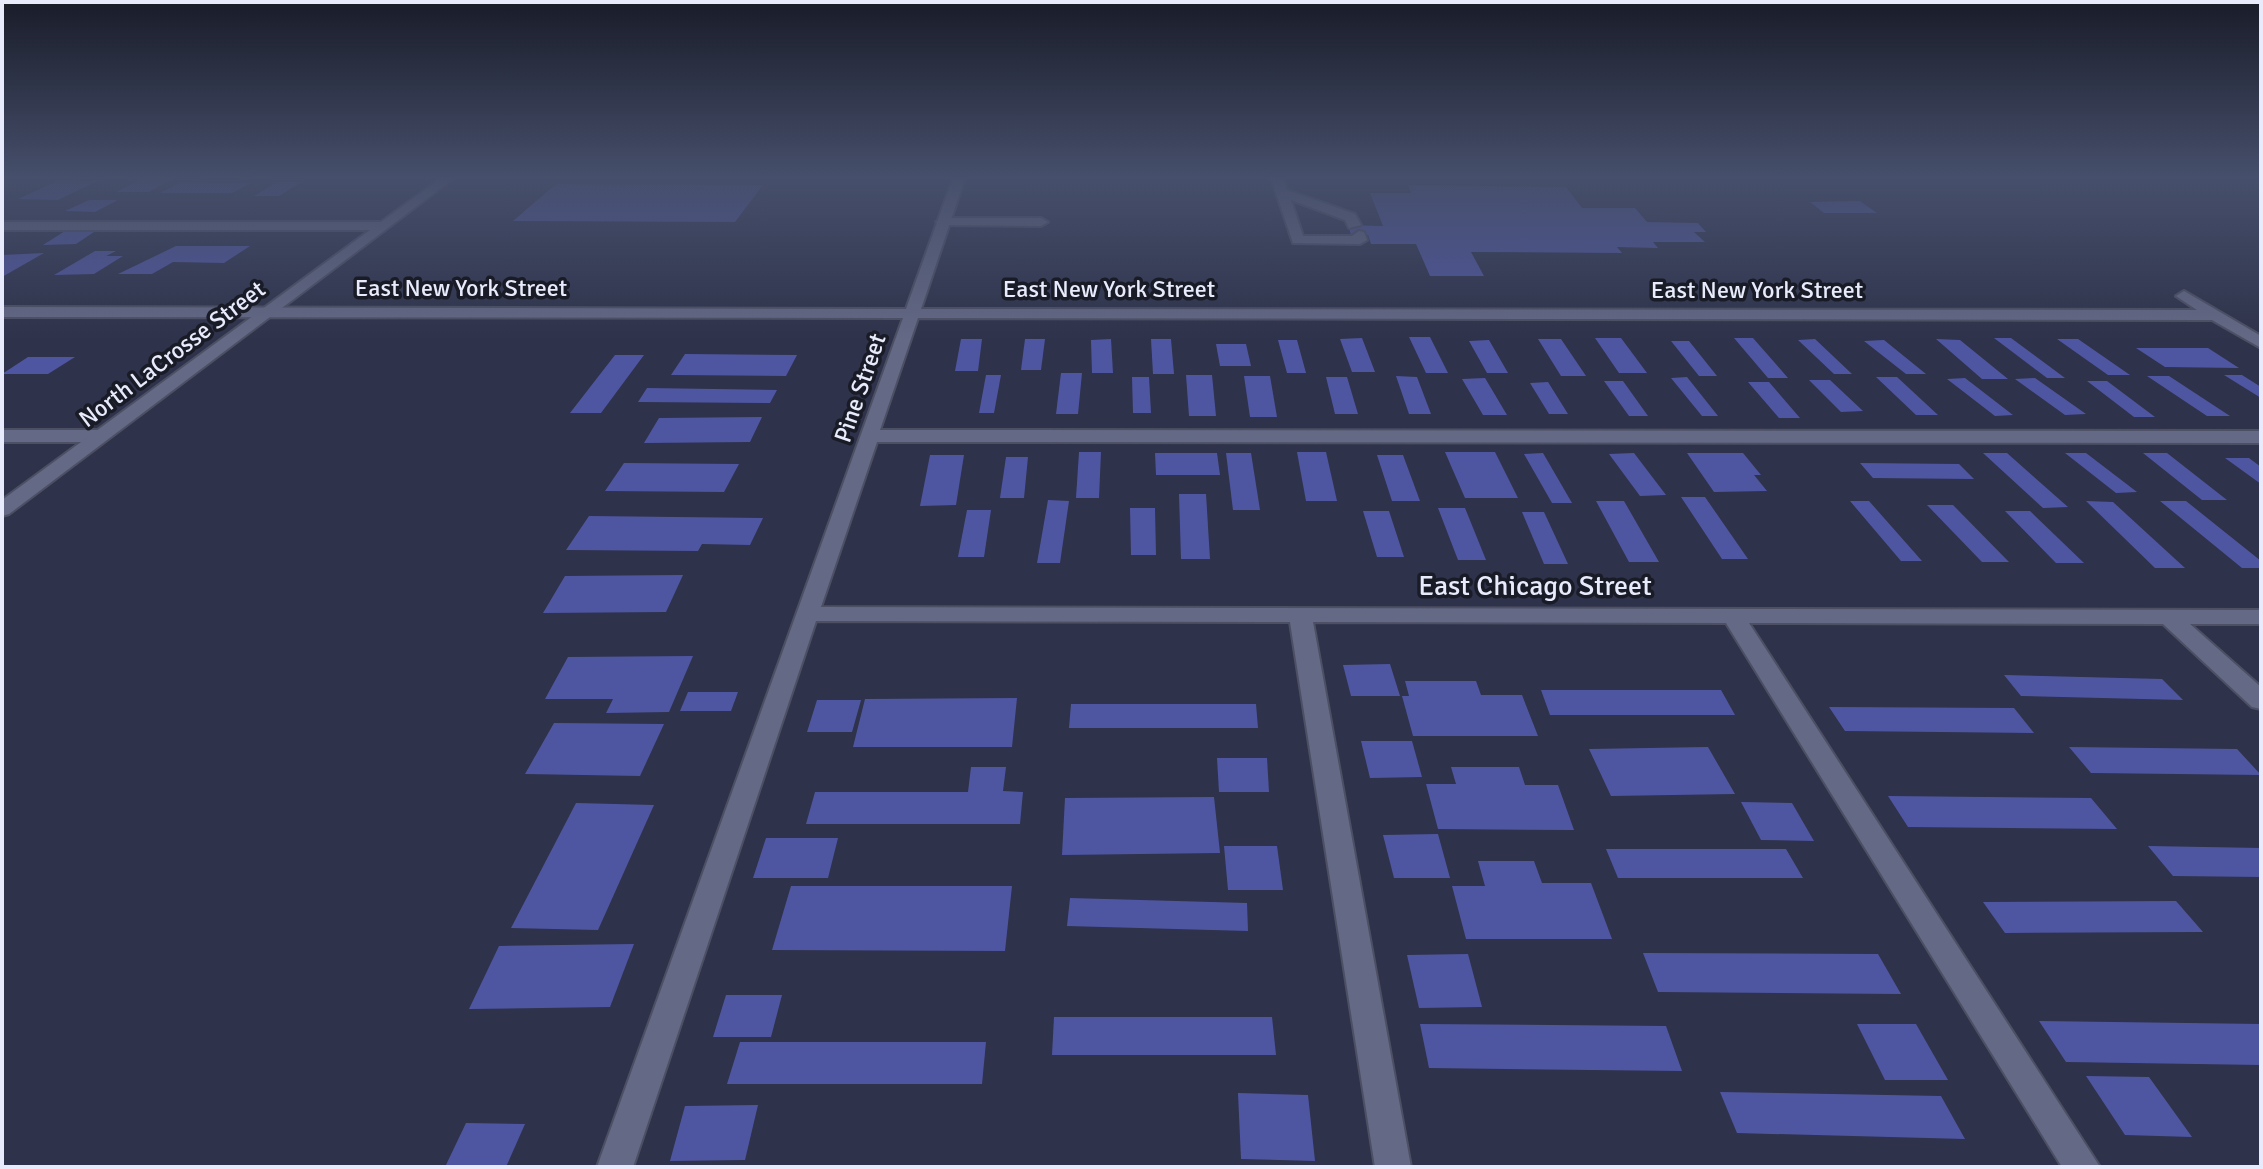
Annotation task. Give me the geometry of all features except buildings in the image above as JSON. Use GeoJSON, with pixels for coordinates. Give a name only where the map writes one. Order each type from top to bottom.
{"type":"FeatureCollection","features":[{"type":"Feature","properties":{"kind":"street","name":"North LaCrosse Street"},"geometry":{"type":"LineString","coordinates":[[2,510],[374,233]]}},
{"type":"Feature","properties":{"kind":"street","name":"Pine Street"},"geometry":{"type":"LineString","coordinates":[[615,1167],[939,233]]}},
{"type":"Feature","properties":{"kind":"street"},"geometry":{"type":"LineString","coordinates":[[1038,239],[1039,233]]}},
{"type":"Feature","properties":{"kind":"street"},"geometry":{"type":"LineString","coordinates":[[1295,233],[1298,240],[1360,240],[1357,233]]}},
{"type":"Feature","properties":{"kind":"street"},"geometry":{"type":"LineString","coordinates":[[2184,296],[2261,343]]}},
{"type":"Feature","properties":{"kind":"street","name":"East New York Street"},"geometry":{"type":"LineString","coordinates":[[2,312],[2215,315]]}},
{"type":"Feature","properties":{"kind":"street"},"geometry":{"type":"LineString","coordinates":[[2,436],[102,436]]}},
{"type":"Feature","properties":{"kind":"street"},"geometry":{"type":"LineString","coordinates":[[869,436],[2261,437]]}},
{"type":"Feature","properties":{"kind":"street","name":"East Chicago Street"},"geometry":{"type":"LineString","coordinates":[[808,614],[2261,617]]}},
{"type":"Feature","properties":{"kind":"street"},"geometry":{"type":"LineString","coordinates":[[1300,615],[1393,1167]]}},
{"type":"Feature","properties":{"kind":"street"},"geometry":{"type":"LineString","coordinates":[[1733,616],[2082,1167]]}},
{"type":"Feature","properties":{"kind":"street"},"geometry":{"type":"LineString","coordinates":[[2169,617],[2261,701]]}}]}
